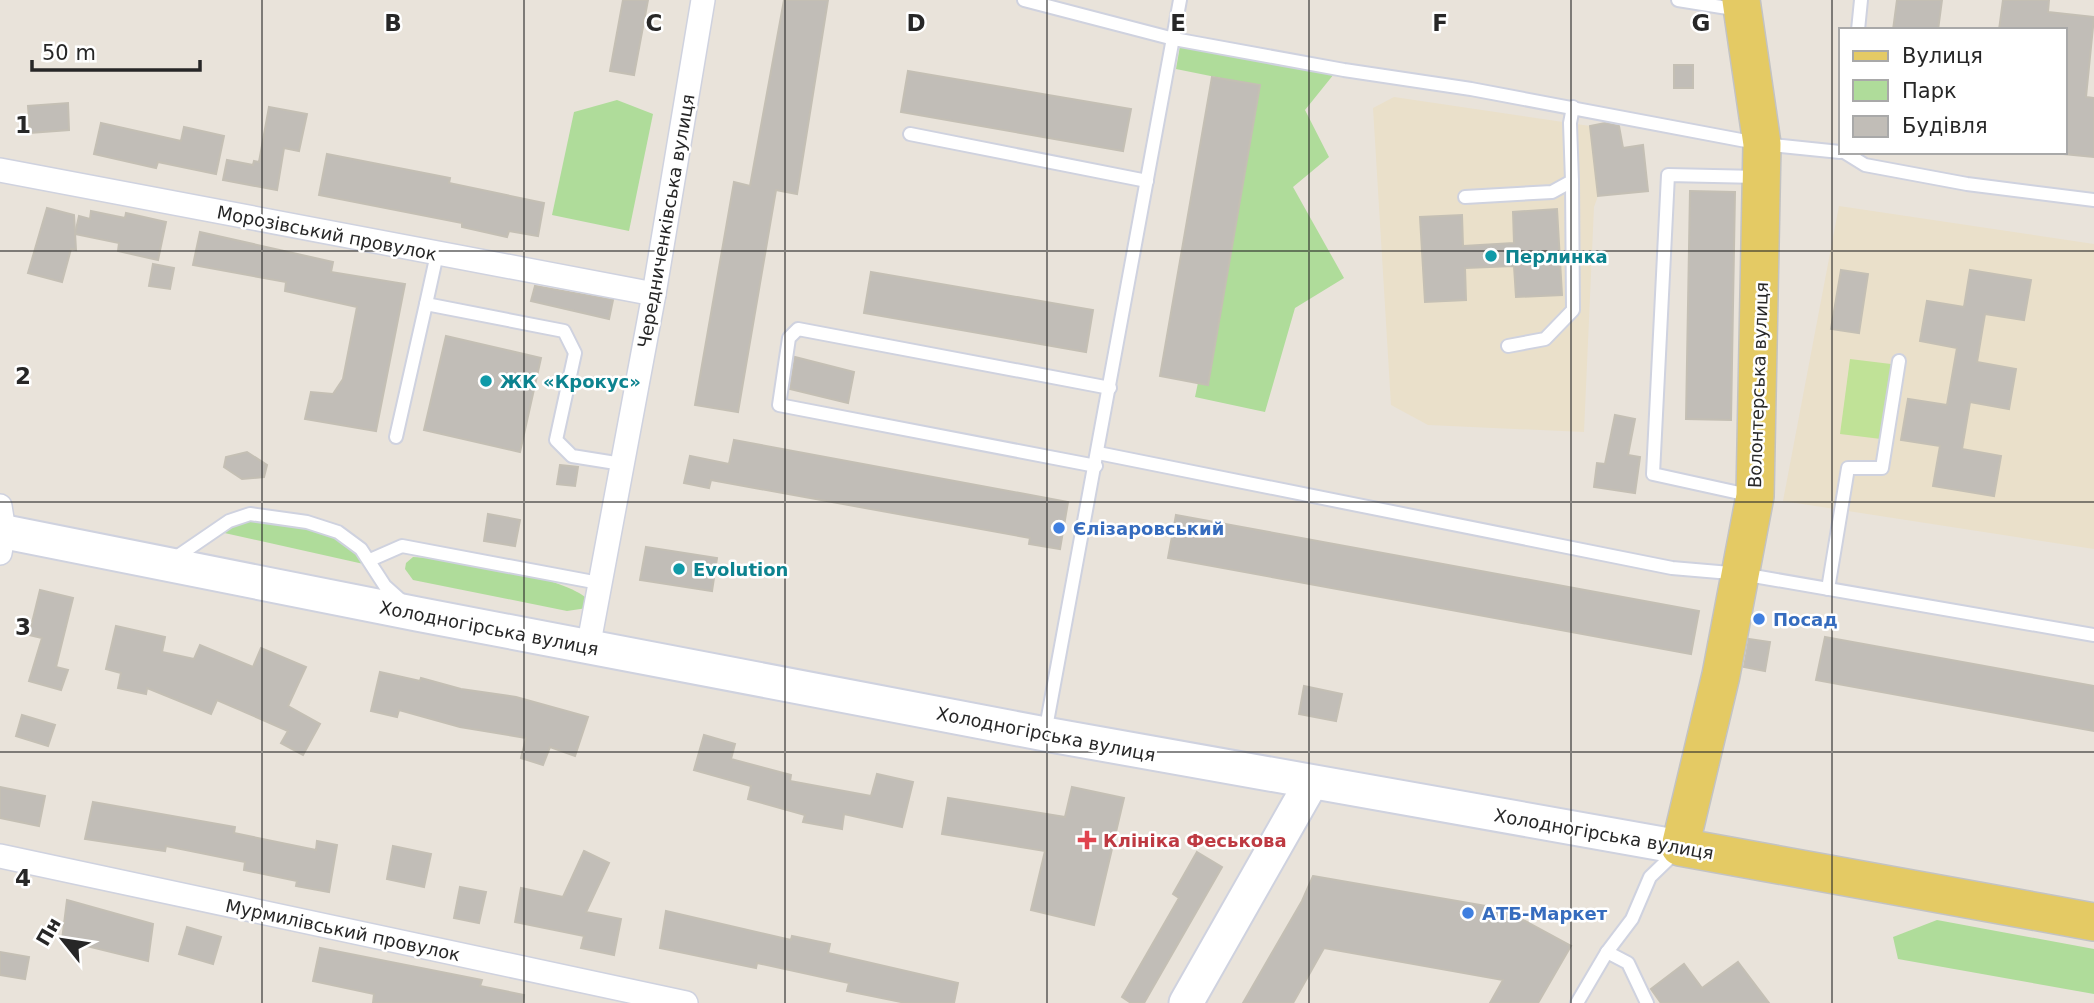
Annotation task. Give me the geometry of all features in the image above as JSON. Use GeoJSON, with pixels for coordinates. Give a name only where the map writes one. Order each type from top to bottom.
{"type":"FeatureCollection","features":[{"type":"Feature","properties":{"kind":"main road","name":"Волонтерська вулиця"},"geometry":{"type":"LineString","coordinates":[[1680,847],[1742,574],[1755,496],[1763,160],[1742,5]]}},
{"type":"Feature","properties":{"kind":"main road","name":"Холодногірська вулиця"},"geometry":{"type":"LineString","coordinates":[[1,530],[588,648],[1045,734],[2094,922]]}},
{"type":"Feature","properties":{"kind":"main road"},"geometry":{"type":"LineString","coordinates":[[1186,1003],[1311,783]]}},
{"type":"Feature","properties":{"kind":"street","name":"Чередниченківська вулиця"},"geometry":{"type":"LineString","coordinates":[[588,648],[654,294],[703,0]]}},
{"type":"Feature","properties":{"kind":"street","name":"Морозівський провулок"},"geometry":{"type":"LineString","coordinates":[[0,170],[654,294]]}},
{"type":"Feature","properties":{"kind":"street","name":"Мурмилівський провулок"},"geometry":{"type":"LineString","coordinates":[[0,856],[686,1003]]}},
{"type":"Feature","properties":{"kind":"lane"},"geometry":{"type":"LineString","coordinates":[[1024,0],[1174,38],[1344,70],[1573,107],[1763,160]]}},
{"type":"Feature","properties":{"kind":"lane"},"geometry":{"type":"LineString","coordinates":[[1045,734],[1181,0]]}},
{"type":"Feature","properties":{"kind":"lane"},"geometry":{"type":"LineString","coordinates":[[1678,0],[1742,5]]}},
{"type":"Feature","properties":{"kind":"lane"},"geometry":{"type":"LineString","coordinates":[[1858,28],[1861,0]]}},
{"type":"Feature","properties":{"kind":"lane"},"geometry":{"type":"LineString","coordinates":[[1508,346],[1545,340],[1573,310],[1570,123],[1573,107]]}},
{"type":"Feature","properties":{"kind":"lane"},"geometry":{"type":"LineString","coordinates":[[910,134],[1147,181]]}},
{"type":"Feature","properties":{"kind":"lane"},"geometry":{"type":"LineString","coordinates":[[1755,496],[1653,474],[1668,175],[1763,160],[1839,152]]}},
{"type":"Feature","properties":{"kind":"lane"},"geometry":{"type":"LineString","coordinates":[[1847,154],[1865,165],[1967,184],[2094,200]]}},
{"type":"Feature","properties":{"kind":"lane"},"geometry":{"type":"LineString","coordinates":[[1465,197],[1552,192],[1572,181]]}},
{"type":"Feature","properties":{"kind":"lane"},"geometry":{"type":"LineString","coordinates":[[396,437],[438,254]]}},
{"type":"Feature","properties":{"kind":"lane"},"geometry":{"type":"LineString","coordinates":[[425,304],[564,331],[575,353],[556,440],[572,456],[622,464]]}},
{"type":"Feature","properties":{"kind":"lane"},"geometry":{"type":"LineString","coordinates":[[1096,466],[779,405],[789,338],[798,329],[1110,388]]}},
{"type":"Feature","properties":{"kind":"lane"},"geometry":{"type":"LineString","coordinates":[[1828,589],[1848,468],[1882,468],[1899,361]]}},
{"type":"Feature","properties":{"kind":"lane"},"geometry":{"type":"LineString","coordinates":[[1098,453],[1672,568],[1742,574],[2094,635]]}},
{"type":"Feature","properties":{"kind":"lane"},"geometry":{"type":"LineString","coordinates":[[167,564],[229,521],[250,514],[307,522],[338,532],[370,560],[384,586],[417,614]]}},
{"type":"Feature","properties":{"kind":"lane"},"geometry":{"type":"LineString","coordinates":[[370,560],[402,546],[599,583]]}},
{"type":"Feature","properties":{"kind":"lane"},"geometry":{"type":"LineString","coordinates":[[1577,1003],[1607,952],[1632,919],[1650,877],[1668,863],[1680,847]]}},
{"type":"Feature","properties":{"kind":"lane"},"geometry":{"type":"LineString","coordinates":[[1607,952],[1628,963],[1647,1003]]}},
{"type":"Feature","properties":{"kind":"shaded area"},"geometry":{"type":"Polygon","coordinates":[[[1394,97],[1590,126],[1598,196],[1594,207],[1584,432],[1428,425],[1391,405],[1373,108],[1394,97]]]}},
{"type":"Feature","properties":{"kind":"shaded area"},"geometry":{"type":"Polygon","coordinates":[[[1839,206],[2094,244],[2094,549],[1783,501],[1839,206]]]}},
{"type":"Feature","properties":{"kind":"green space"},"geometry":{"type":"Polygon","coordinates":[[[1180,46],[1334,74],[1305,110],[1329,157],[1293,187],[1344,278],[1295,308],[1265,412],[1195,397],[1260,86],[1176,69],[1180,46]]]}},
{"type":"Feature","properties":{"kind":"green space"},"geometry":{"type":"Polygon","coordinates":[[[617,100],[653,114],[629,231],[552,215],[574,112],[617,100]]]}},
{"type":"Feature","properties":{"kind":"green space"},"geometry":{"type":"Polygon","coordinates":[[[1850,359],[1891,364],[1881,439],[1840,434],[1850,359]]]}},
{"type":"Feature","properties":{"kind":"green space"},"geometry":{"type":"Polygon","coordinates":[[[252,515],[335,532],[368,565],[220,532],[252,515]]]}},
{"type":"Feature","properties":{"kind":"green space"},"geometry":{"type":"Polygon","coordinates":[[[413,557],[476,564],[528,575],[571,589],[585,597],[587,608],[567,611],[413,580],[405,569],[406,563],[413,557]]]}},
{"type":"Feature","properties":{"kind":"green space"},"geometry":{"type":"Polygon","coordinates":[[[1937,920],[2094,949],[2094,994],[1898,959],[1893,937],[1937,920]]]}},
{"type":"Feature","properties":{"kind":"building"},"geometry":{"type":"Polygon","coordinates":[[[623,0],[648,0],[634,75],[610,71],[623,0]]]}},
{"type":"Feature","properties":{"kind":"building"},"geometry":{"type":"Polygon","coordinates":[[[784,0],[828,0],[797,194],[776,190],[738,412],[695,405],[734,182],[750,186],[784,0]]]}},
{"type":"Feature","properties":{"kind":"building"},"geometry":{"type":"Polygon","coordinates":[[[1897,0],[1942,0],[1938,28],[1893,28],[1897,0]]]}},
{"type":"Feature","properties":{"kind":"building"},"geometry":{"type":"Polygon","coordinates":[[[2003,0],[2049,0],[2048,12],[2094,17],[2086,97],[2094,98],[2094,157],[2064,154],[2066,28],[1999,28],[2003,0]]]}},
{"type":"Feature","properties":{"kind":"building"},"geometry":{"type":"Polygon","coordinates":[[[1674,65],[1693,65],[1693,88],[1674,88],[1674,65]]]}},
{"type":"Feature","properties":{"kind":"building"},"geometry":{"type":"Polygon","coordinates":[[[908,71],[1131,109],[1123,151],[901,112],[908,71]]]}},
{"type":"Feature","properties":{"kind":"building"},"geometry":{"type":"Polygon","coordinates":[[[1212,77],[1260,85],[1208,385],[1160,376],[1212,77]]]}},
{"type":"Feature","properties":{"kind":"building"},"geometry":{"type":"Polygon","coordinates":[[[68,103],[69,130],[30,133],[28,106],[68,103]]]}},
{"type":"Feature","properties":{"kind":"building"},"geometry":{"type":"Polygon","coordinates":[[[269,107],[307,114],[299,151],[284,148],[277,190],[223,180],[227,160],[253,165],[254,161],[259,162],[269,107]]]}},
{"type":"Feature","properties":{"kind":"building"},"geometry":{"type":"Polygon","coordinates":[[[101,123],[181,141],[184,127],[224,136],[216,174],[158,162],[156,168],[94,154],[101,123]]]}},
{"type":"Feature","properties":{"kind":"building"},"geometry":{"type":"Polygon","coordinates":[[[1605,123],[1619,126],[1623,148],[1643,145],[1648,191],[1598,196],[1590,126],[1605,123]]]}},
{"type":"Feature","properties":{"kind":"building"},"geometry":{"type":"Polygon","coordinates":[[[327,154],[450,178],[449,183],[544,203],[538,236],[509,231],[507,237],[462,227],[462,223],[319,195],[327,154]]]}},
{"type":"Feature","properties":{"kind":"building"},"geometry":{"type":"Polygon","coordinates":[[[1690,191],[1735,192],[1731,420],[1686,419],[1690,191]]]}},
{"type":"Feature","properties":{"kind":"building"},"geometry":{"type":"Polygon","coordinates":[[[47,208],[74,215],[76,250],[71,249],[62,282],[28,273],[47,208]]]}},
{"type":"Feature","properties":{"kind":"building","name":"Перлинка"},"geometry":{"type":"Polygon","coordinates":[[[1557,209],[1562,295],[1516,297],[1514,266],[1465,268],[1466,300],[1425,302],[1420,217],[1462,215],[1463,246],[1514,243],[1513,212],[1557,209]]]}},
{"type":"Feature","properties":{"kind":"building"},"geometry":{"type":"Polygon","coordinates":[[[91,211],[125,218],[126,213],[166,222],[158,260],[118,251],[119,243],[75,234],[79,216],[90,219],[91,211]]]}},
{"type":"Feature","properties":{"kind":"building"},"geometry":{"type":"Polygon","coordinates":[[[200,232],[333,262],[331,272],[405,284],[376,431],[305,419],[311,392],[333,394],[343,379],[357,307],[285,291],[286,282],[193,265],[200,232]]]}},
{"type":"Feature","properties":{"kind":"building"},"geometry":{"type":"Polygon","coordinates":[[[153,264],[174,268],[170,289],[149,286],[153,264]]]}},
{"type":"Feature","properties":{"kind":"building"},"geometry":{"type":"Polygon","coordinates":[[[1841,270],[1868,274],[1859,333],[1831,329],[1841,270]]]}},
{"type":"Feature","properties":{"kind":"building"},"geometry":{"type":"Polygon","coordinates":[[[1970,270],[2031,280],[2024,320],[1985,314],[1977,362],[2016,369],[2009,409],[1970,402],[1962,449],[2001,456],[1994,496],[1933,486],[1940,446],[1901,440],[1908,399],[1947,405],[1957,348],[1920,341],[1927,301],[1964,307],[1970,270]]]}},
{"type":"Feature","properties":{"kind":"building"},"geometry":{"type":"Polygon","coordinates":[[[871,272],[1093,310],[1086,352],[864,313],[871,272]]]}},
{"type":"Feature","properties":{"kind":"building"},"geometry":{"type":"Polygon","coordinates":[[[535,286],[613,300],[609,319],[531,301],[535,286]]]}},
{"type":"Feature","properties":{"kind":"building","name":"ЖК «Крокус»"},"geometry":{"type":"Polygon","coordinates":[[[446,336],[541,358],[520,452],[424,430],[446,336]]]}},
{"type":"Feature","properties":{"kind":"building"},"geometry":{"type":"Polygon","coordinates":[[[795,357],[854,372],[848,403],[790,389],[795,357]]]}},
{"type":"Feature","properties":{"kind":"building"},"geometry":{"type":"Polygon","coordinates":[[[1615,415],[1635,419],[1628,455],[1640,457],[1635,493],[1594,487],[1597,463],[1605,464],[1615,415]]]}},
{"type":"Feature","properties":{"kind":"building"},"geometry":{"type":"Polygon","coordinates":[[[734,440],[1068,502],[1060,549],[1029,544],[1030,538],[711,480],[709,488],[684,483],[690,456],[729,464],[734,440]]]}},
{"type":"Feature","properties":{"kind":"building"},"geometry":{"type":"Polygon","coordinates":[[[247,452],[267,465],[264,477],[242,479],[224,467],[226,457],[247,452]]]}},
{"type":"Feature","properties":{"kind":"building"},"geometry":{"type":"Polygon","coordinates":[[[560,465],[578,467],[575,486],[557,484],[560,465]]]}},
{"type":"Feature","properties":{"kind":"building"},"geometry":{"type":"Polygon","coordinates":[[[488,514],[520,520],[515,546],[484,541],[488,514]]]}},
{"type":"Feature","properties":{"kind":"building"},"geometry":{"type":"Polygon","coordinates":[[[1176,515],[1699,611],[1691,654],[1168,558],[1176,515]]]}},
{"type":"Feature","properties":{"kind":"building","name":"Evolution"},"geometry":{"type":"Polygon","coordinates":[[[646,547],[717,558],[712,591],[640,580],[646,547]]]}},
{"type":"Feature","properties":{"kind":"building"},"geometry":{"type":"Polygon","coordinates":[[[40,590],[73,598],[56,667],[68,670],[61,690],[29,681],[42,638],[29,635],[40,590]]]}},
{"type":"Feature","properties":{"kind":"building"},"geometry":{"type":"Polygon","coordinates":[[[116,626],[165,637],[162,652],[194,659],[200,645],[253,667],[261,648],[306,667],[288,706],[320,724],[303,755],[281,743],[288,731],[217,700],[211,714],[147,688],[146,694],[118,688],[121,673],[106,669],[116,626]]]}},
{"type":"Feature","properties":{"kind":"building"},"geometry":{"type":"Polygon","coordinates":[[[1825,637],[2094,686],[2094,731],[1816,680],[1825,637]]]}},
{"type":"Feature","properties":{"kind":"building"},"geometry":{"type":"Polygon","coordinates":[[[1749,639],[1770,642],[1765,671],[1744,667],[1749,639]]]}},
{"type":"Feature","properties":{"kind":"building"},"geometry":{"type":"Polygon","coordinates":[[[380,672],[516,697],[588,717],[575,756],[550,747],[543,765],[521,758],[526,738],[460,727],[399,710],[397,717],[371,711],[380,672]]]}},
{"type":"Feature","properties":{"kind":"building"},"geometry":{"type":"Polygon","coordinates":[[[1304,686],[1342,694],[1336,721],[1299,714],[1304,686]]]}},
{"type":"Feature","properties":{"kind":"building"},"geometry":{"type":"Polygon","coordinates":[[[22,715],[55,725],[48,746],[16,736],[22,715]]]}},
{"type":"Feature","properties":{"kind":"building"},"geometry":{"type":"Polygon","coordinates":[[[704,735],[735,744],[731,759],[791,775],[790,781],[871,796],[877,774],[913,782],[902,827],[844,814],[842,829],[803,822],[805,815],[748,799],[751,786],[694,770],[704,735]]]}},
{"type":"Feature","properties":{"kind":"building"},"geometry":{"type":"Polygon","coordinates":[[[0,787],[45,796],[39,826],[0,818],[0,787]]]}},
{"type":"Feature","properties":{"kind":"building","name":"Клініка Феськова"},"geometry":{"type":"Polygon","coordinates":[[[1072,787],[1124,798],[1094,925],[1031,910],[1045,851],[942,834],[948,798],[1065,817],[1072,787]]]}},
{"type":"Feature","properties":{"kind":"building"},"geometry":{"type":"Polygon","coordinates":[[[93,802],[235,827],[234,833],[316,850],[317,841],[337,845],[329,892],[296,886],[297,881],[244,870],[245,862],[166,846],[165,851],[85,839],[93,802]]]}},
{"type":"Feature","properties":{"kind":"building"},"geometry":{"type":"Polygon","coordinates":[[[393,846],[431,854],[424,887],[387,879],[393,846]]]}},
{"type":"Feature","properties":{"kind":"building"},"geometry":{"type":"Polygon","coordinates":[[[584,851],[609,863],[586,912],[621,919],[614,955],[581,948],[584,936],[515,922],[521,888],[563,897],[584,851]]]}},
{"type":"Feature","properties":{"kind":"building"},"geometry":{"type":"Polygon","coordinates":[[[1197,852],[1222,867],[1144,1003],[1131,1003],[1122,997],[1179,898],[1173,894],[1197,852]]]}},
{"type":"Feature","properties":{"kind":"building"},"geometry":{"type":"Polygon","coordinates":[[[1313,876],[1503,909],[1571,946],[1538,1003],[1490,1003],[1503,980],[1324,948],[1293,1003],[1243,1003],[1302,901],[1313,876]]]}},
{"type":"Feature","properties":{"kind":"building"},"geometry":{"type":"Polygon","coordinates":[[[460,887],[486,892],[479,923],[454,918],[460,887]]]}},
{"type":"Feature","properties":{"kind":"building"},"geometry":{"type":"Polygon","coordinates":[[[67,900],[153,924],[148,961],[62,940],[67,900]]]}},
{"type":"Feature","properties":{"kind":"building"},"geometry":{"type":"Polygon","coordinates":[[[666,911],[791,940],[792,936],[830,944],[828,953],[958,983],[954,1003],[906,1003],[847,991],[849,983],[757,963],[756,968],[660,948],[666,911]]]}},
{"type":"Feature","properties":{"kind":"building"},"geometry":{"type":"Polygon","coordinates":[[[187,927],[221,937],[213,964],[179,954],[187,927]]]}},
{"type":"Feature","properties":{"kind":"building"},"geometry":{"type":"Polygon","coordinates":[[[320,948],[482,980],[480,986],[524,995],[523,1003],[373,1003],[374,994],[313,981],[320,948]]]}},
{"type":"Feature","properties":{"kind":"building"},"geometry":{"type":"Polygon","coordinates":[[[0,952],[29,957],[25,979],[0,975],[0,952]]]}},
{"type":"Feature","properties":{"kind":"building"},"geometry":{"type":"Polygon","coordinates":[[[1738,962],[1769,1003],[1661,1003],[1651,989],[1684,964],[1702,988],[1738,962]]]}},
{"type":"Feature","properties":{"kind":"place","name":"Перлинка"},"geometry":{"type":"Point","coordinates":[1491,256]}},
{"type":"Feature","properties":{"kind":"place","name":"ЖК «Крокус»"},"geometry":{"type":"Point","coordinates":[486,381]}},
{"type":"Feature","properties":{"kind":"place","name":"Єлізаровський"},"geometry":{"type":"Point","coordinates":[1059,528]}},
{"type":"Feature","properties":{"kind":"place","name":"Evolution"},"geometry":{"type":"Point","coordinates":[679,569]}},
{"type":"Feature","properties":{"kind":"place","name":"Посад"},"geometry":{"type":"Point","coordinates":[1759,619]}},
{"type":"Feature","properties":{"kind":"place","name":"Клініка Феськова"},"geometry":{"type":"Point","coordinates":[1087,840]}},
{"type":"Feature","properties":{"kind":"place","name":"АТБ-Маркет"},"geometry":{"type":"Point","coordinates":[1468,913]}}]}
